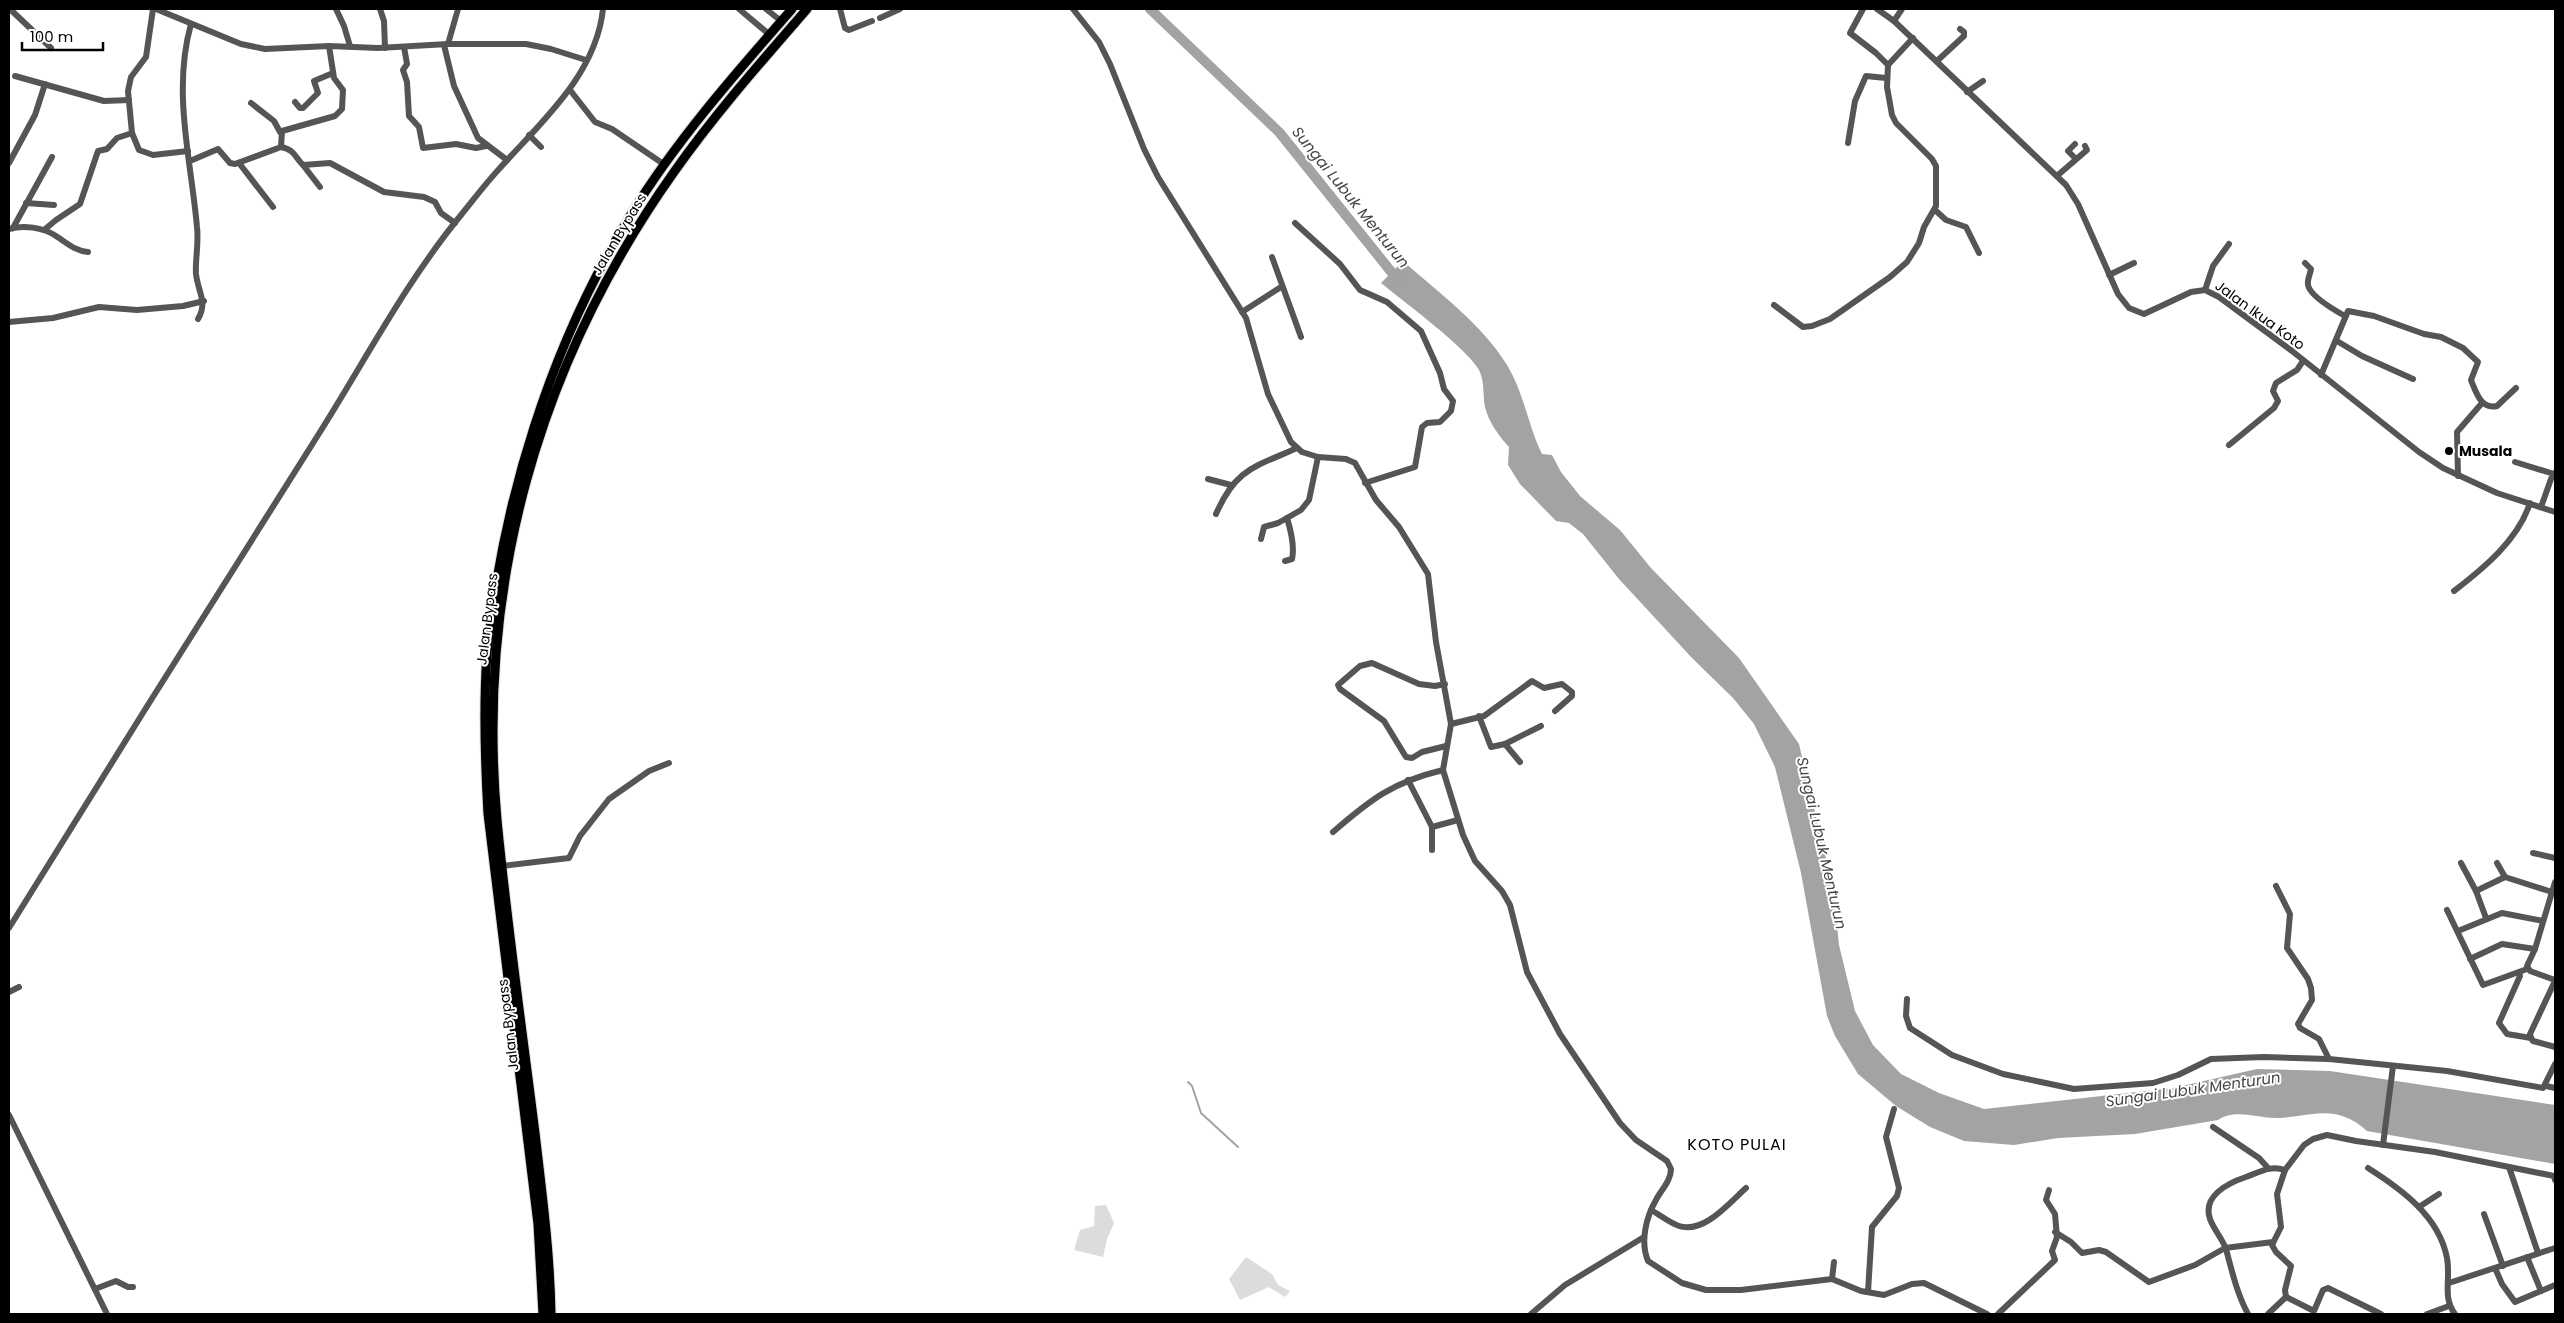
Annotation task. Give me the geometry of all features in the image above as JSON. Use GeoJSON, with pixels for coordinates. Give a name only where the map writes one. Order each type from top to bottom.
{"type":"FeatureCollection","features":[{"type":"Feature","properties":{"kind":"highway","name":"Jalan Bypass"},"geometry":{"type":"LineString","coordinates":[[551,1314],[546,1224],[488,814],[485,759],[486,672],[499,561],[514,493],[547,391],[582,305],[602,262],[630,215],[665,164],[717,97],[792,9]]}},
{"type":"Feature","properties":{"kind":"highway","name":"Jalan Bypass"},"geometry":{"type":"LineString","coordinates":[[543,1314],[538,1224],[506,937],[494,775],[495,662],[508,557],[522,494],[537,443],[569,354],[609,276],[671,175],[725,104],[807,9]]}},
{"type":"Feature","properties":{"kind":"highway"},"geometry":{"type":"LineString","coordinates":[[717,97],[725,104]]}},
{"type":"Feature","properties":{"kind":"street"},"geometry":{"type":"LineString","coordinates":[[188,151],[146,154],[139,150],[132,133],[128,91],[131,77],[146,57],[155,9],[251,47],[285,49],[329,46],[385,48],[446,44],[526,44],[551,49],[586,60]]}},
{"type":"Feature","properties":{"kind":"street"},"geometry":{"type":"LineString","coordinates":[[336,9],[350,46]]}},
{"type":"Feature","properties":{"kind":"street"},"geometry":{"type":"LineString","coordinates":[[380,9],[384,21],[385,48]]}},
{"type":"Feature","properties":{"kind":"street"},"geometry":{"type":"LineString","coordinates":[[458,9],[446,44],[454,86],[478,138],[486,146],[494,149],[507,160]]}},
{"type":"Feature","properties":{"kind":"street"},"geometry":{"type":"LineString","coordinates":[[9,928],[384,326],[455,222],[507,160],[570,90],[586,60],[598,30],[603,9]]}},
{"type":"Feature","properties":{"kind":"street"},"geometry":{"type":"LineString","coordinates":[[739,9],[770,35]]}},
{"type":"Feature","properties":{"kind":"street"},"geometry":{"type":"LineString","coordinates":[[766,9],[781,21]]}},
{"type":"Feature","properties":{"kind":"street"},"geometry":{"type":"LineString","coordinates":[[840,9],[845,28],[849,30],[872,21]]}},
{"type":"Feature","properties":{"kind":"street"},"geometry":{"type":"LineString","coordinates":[[880,18],[900,9]]}},
{"type":"Feature","properties":{"kind":"street"},"geometry":{"type":"LineString","coordinates":[[1073,9],[1099,42],[1158,178],[1242,312],[1249,328],[1274,409],[1291,442],[1297,448],[1318,457],[1352,461],[1359,469],[1365,483],[1383,510],[1409,542],[1428,574],[1436,642],[1445,684],[1450,724],[1443,770],[1458,820],[1476,861],[1502,891],[1510,904],[1527,972],[1560,1034],[1620,1123],[1636,1140],[1670,1165],[1670,1177],[1651,1210],[1644,1236],[1644,1250],[1649,1263],[1682,1283],[1706,1290],[1741,1290],[1832,1279],[1854,1289],[1884,1295],[1912,1284],[1924,1283],[1987,1314]]}},
{"type":"Feature","properties":{"kind":"street"},"geometry":{"type":"LineString","coordinates":[[1863,9],[1850,34],[1888,65]]}},
{"type":"Feature","properties":{"kind":"street","name":"Jalan Ikua Koto"},"geometry":{"type":"LineString","coordinates":[[1877,9],[1894,21],[1937,60],[1967,92],[2058,176],[2078,204],[2118,294],[2129,308],[2144,314],[2191,292],[2205,290],[2219,297],[2419,452],[2458,476],[2497,493],[2555,512]]}},
{"type":"Feature","properties":{"kind":"street"},"geometry":{"type":"LineString","coordinates":[[1894,21],[1902,9]]}},
{"type":"Feature","properties":{"kind":"street"},"geometry":{"type":"LineString","coordinates":[[11,10],[51,48]]}},
{"type":"Feature","properties":{"kind":"street"},"geometry":{"type":"LineString","coordinates":[[191,24],[184,50],[181,106],[190,161],[199,247],[196,274],[204,302],[198,319]]}},
{"type":"Feature","properties":{"kind":"street"},"geometry":{"type":"LineString","coordinates":[[1937,60],[1964,36],[1964,32],[1960,29]]}},
{"type":"Feature","properties":{"kind":"street"},"geometry":{"type":"LineString","coordinates":[[1774,305],[1803,327],[1812,326],[1830,319],[1890,277],[1906,262],[1920,243],[1924,227],[1935,210],[1937,197],[1934,162],[1894,119],[1886,78],[1888,65],[1913,38]]}},
{"type":"Feature","properties":{"kind":"street"},"geometry":{"type":"LineString","coordinates":[[280,132],[339,113],[343,104],[343,90],[336,82],[333,73],[329,46]]}},
{"type":"Feature","properties":{"kind":"street"},"geometry":{"type":"LineString","coordinates":[[404,47],[408,64],[403,70],[407,82],[408,112],[412,122],[418,127],[423,148],[456,144],[476,148],[486,146]]}},
{"type":"Feature","properties":{"kind":"street"},"geometry":{"type":"LineString","coordinates":[[295,102],[303,108],[318,93],[314,81],[333,73]]}},
{"type":"Feature","properties":{"kind":"street"},"geometry":{"type":"LineString","coordinates":[[15,76],[104,101],[129,100]]}},
{"type":"Feature","properties":{"kind":"street"},"geometry":{"type":"LineString","coordinates":[[1848,143],[1855,101],[1866,76],[1886,78]]}},
{"type":"Feature","properties":{"kind":"street"},"geometry":{"type":"LineString","coordinates":[[1967,92],[1983,81]]}},
{"type":"Feature","properties":{"kind":"street"},"geometry":{"type":"LineString","coordinates":[[9,163],[38,108],[45,84]]}},
{"type":"Feature","properties":{"kind":"street"},"geometry":{"type":"LineString","coordinates":[[570,90],[595,122],[612,129],[665,164]]}},
{"type":"Feature","properties":{"kind":"street"},"geometry":{"type":"LineString","coordinates":[[251,103],[274,121],[280,132],[281,147]]}},
{"type":"Feature","properties":{"kind":"street"},"geometry":{"type":"LineString","coordinates":[[44,230],[80,204],[98,151],[107,149],[115,139],[132,133]]}},
{"type":"Feature","properties":{"kind":"street"},"geometry":{"type":"LineString","coordinates":[[529,135],[541,147]]}},
{"type":"Feature","properties":{"kind":"street"},"geometry":{"type":"LineString","coordinates":[[2075,144],[2068,151],[2076,159]]}},
{"type":"Feature","properties":{"kind":"street"},"geometry":{"type":"LineString","coordinates":[[2058,176],[2086,150],[2085,146]]}},
{"type":"Feature","properties":{"kind":"street"},"geometry":{"type":"LineString","coordinates":[[190,161],[218,149],[230,163],[239,163],[281,147],[293,150],[320,187]]}},
{"type":"Feature","properties":{"kind":"street"},"geometry":{"type":"LineString","coordinates":[[52,157],[11,228],[44,230],[54,234],[69,246],[88,252]]}},
{"type":"Feature","properties":{"kind":"street"},"geometry":{"type":"LineString","coordinates":[[303,165],[330,162],[384,192],[424,197],[434,202],[441,213],[455,222]]}},
{"type":"Feature","properties":{"kind":"street"},"geometry":{"type":"LineString","coordinates":[[239,163],[273,207]]}},
{"type":"Feature","properties":{"kind":"street"},"geometry":{"type":"LineString","coordinates":[[26,203],[54,205]]}},
{"type":"Feature","properties":{"kind":"street"},"geometry":{"type":"LineString","coordinates":[[1935,210],[1946,220],[1966,227],[1979,253]]}},
{"type":"Feature","properties":{"kind":"street"},"geometry":{"type":"LineString","coordinates":[[1295,223],[1340,264],[1360,290],[1387,302],[1421,330],[1440,372],[1444,389],[1453,401],[1451,411],[1440,422],[1427,423],[1422,427],[1415,467],[1365,483]]}},
{"type":"Feature","properties":{"kind":"street"},"geometry":{"type":"LineString","coordinates":[[2205,290],[2213,266],[2229,244]]}},
{"type":"Feature","properties":{"kind":"street"},"geometry":{"type":"LineString","coordinates":[[1272,257],[1281,287],[1301,337]]}},
{"type":"Feature","properties":{"kind":"street"},"geometry":{"type":"LineString","coordinates":[[2109,275],[2134,263]]}},
{"type":"Feature","properties":{"kind":"street"},"geometry":{"type":"LineString","coordinates":[[2305,263],[2311,269],[2307,283],[2309,289],[2328,306],[2345,316]]}},
{"type":"Feature","properties":{"kind":"street"},"geometry":{"type":"LineString","coordinates":[[1242,312],[1281,287]]}},
{"type":"Feature","properties":{"kind":"street"},"geometry":{"type":"LineString","coordinates":[[9,322],[53,318],[99,307],[137,310],[204,302]]}},
{"type":"Feature","properties":{"kind":"street"},"geometry":{"type":"LineString","coordinates":[[2321,375],[2337,341],[2348,311],[2374,316],[2424,334],[2441,337],[2464,348],[2478,362],[2471,380],[2482,404],[2492,407],[2497,406],[2516,388]]}},
{"type":"Feature","properties":{"kind":"street"},"geometry":{"type":"LineString","coordinates":[[2337,341],[2362,356],[2413,380]]}},
{"type":"Feature","properties":{"kind":"street"},"geometry":{"type":"LineString","coordinates":[[2229,445],[2274,408],[2278,402],[2273,391],[2276,383],[2297,370],[2303,361]]}},
{"type":"Feature","properties":{"kind":"street"},"geometry":{"type":"LineString","coordinates":[[2458,476],[2457,432],[2482,404]]}},
{"type":"Feature","properties":{"kind":"street"},"geometry":{"type":"LineString","coordinates":[[1216,514],[1231,485],[1248,470],[1297,448]]}},
{"type":"Feature","properties":{"kind":"street"},"geometry":{"type":"LineString","coordinates":[[1261,539],[1265,526],[1278,523],[1301,510],[1309,500],[1318,457]]}},
{"type":"Feature","properties":{"kind":"street"},"geometry":{"type":"LineString","coordinates":[[2515,462],[2555,474],[2541,507]]}},
{"type":"Feature","properties":{"kind":"street"},"geometry":{"type":"LineString","coordinates":[[1208,479],[1231,485]]}},
{"type":"Feature","properties":{"kind":"street"},"geometry":{"type":"LineString","coordinates":[[2454,591],[2486,565],[2514,534],[2530,503]]}},
{"type":"Feature","properties":{"kind":"street"},"geometry":{"type":"LineString","coordinates":[[1285,561],[1292,559],[1293,554],[1292,534],[1287,518]]}},
{"type":"Feature","properties":{"kind":"street"},"geometry":{"type":"LineString","coordinates":[[1445,684],[1435,686],[1419,684],[1372,663],[1360,666],[1338,685],[1340,689],[1384,721],[1406,756],[1412,758],[1422,752],[1446,746]]}},
{"type":"Feature","properties":{"kind":"street"},"geometry":{"type":"LineString","coordinates":[[1450,724],[1487,714],[1532,681],[1544,688],[1562,684],[1572,692],[1572,696],[1555,711]]}},
{"type":"Feature","properties":{"kind":"street"},"geometry":{"type":"LineString","coordinates":[[1479,716],[1490,746],[1494,747],[1505,744],[1541,726]]}},
{"type":"Feature","properties":{"kind":"street"},"geometry":{"type":"LineString","coordinates":[[1505,744],[1520,762]]}},
{"type":"Feature","properties":{"kind":"street"},"geometry":{"type":"LineString","coordinates":[[502,866],[569,858],[580,836],[609,799],[649,771],[669,763]]}},
{"type":"Feature","properties":{"kind":"street"},"geometry":{"type":"LineString","coordinates":[[1333,832],[1373,798],[1408,780],[1443,770]]}},
{"type":"Feature","properties":{"kind":"street"},"geometry":{"type":"LineString","coordinates":[[1408,780],[1432,827],[1432,850]]}},
{"type":"Feature","properties":{"kind":"street"},"geometry":{"type":"LineString","coordinates":[[1432,827],[1458,820]]}},
{"type":"Feature","properties":{"kind":"street"},"geometry":{"type":"LineString","coordinates":[[2533,853],[2555,858]]}},
{"type":"Feature","properties":{"kind":"street"},"geometry":{"type":"LineString","coordinates":[[2497,862],[2505,878]]}},
{"type":"Feature","properties":{"kind":"street"},"geometry":{"type":"LineString","coordinates":[[2461,863],[2476,891],[2486,918]]}},
{"type":"Feature","properties":{"kind":"street"},"geometry":{"type":"LineString","coordinates":[[2476,891],[2505,878],[2554,893]]}},
{"type":"Feature","properties":{"kind":"street"},"geometry":{"type":"LineString","coordinates":[[2447,910],[2481,982],[2486,986],[2527,969],[2554,893],[2555,882]]}},
{"type":"Feature","properties":{"kind":"street"},"geometry":{"type":"LineString","coordinates":[[2276,886],[2290,914],[2287,948],[2308,979],[2311,988],[2312,1000],[2298,1024],[2300,1028],[2320,1039],[2329,1059]]}},
{"type":"Feature","properties":{"kind":"street"},"geometry":{"type":"LineString","coordinates":[[2458,931],[2502,913],[2543,921]]}},
{"type":"Feature","properties":{"kind":"street"},"geometry":{"type":"LineString","coordinates":[[2470,959],[2502,944],[2535,949]]}},
{"type":"Feature","properties":{"kind":"street"},"geometry":{"type":"LineString","coordinates":[[2527,969],[2555,981],[2530,1034],[2531,1038]]}},
{"type":"Feature","properties":{"kind":"street"},"geometry":{"type":"LineString","coordinates":[[2519,973],[2520,976],[2499,1023],[2507,1034],[2531,1038],[2533,1041],[2555,1047]]}},
{"type":"Feature","properties":{"kind":"street"},"geometry":{"type":"LineString","coordinates":[[9,992],[19,987]]}},
{"type":"Feature","properties":{"kind":"street"},"geometry":{"type":"LineString","coordinates":[[1906,999],[1905,1009],[1910,1028],[1952,1055],[2003,1074],[2074,1089],[2153,1083],[2178,1075],[2211,1059],[2264,1057],[2329,1059],[2393,1069],[2447,1071],[2538,1088],[2546,1086],[2555,1088]]}},
{"type":"Feature","properties":{"kind":"street"},"geometry":{"type":"LineString","coordinates":[[2546,1086],[2555,1064]]}},
{"type":"Feature","properties":{"kind":"street"},"geometry":{"type":"LineString","coordinates":[[2383,1142],[2393,1069]]}},
{"type":"Feature","properties":{"kind":"street"},"geometry":{"type":"LineString","coordinates":[[1868,1292],[1872,1228],[1897,1196],[1899,1188],[1886,1137],[1894,1109]]}},
{"type":"Feature","properties":{"kind":"street"},"geometry":{"type":"LineString","coordinates":[[9,1115],[107,1314]]}},
{"type":"Feature","properties":{"kind":"street"},"geometry":{"type":"LineString","coordinates":[[2213,1127],[2259,1158],[2268,1168]]}},
{"type":"Feature","properties":{"kind":"street"},"geometry":{"type":"LineString","coordinates":[[2381,1314],[2328,1288],[2323,1290],[2314,1313],[2286,1296],[2285,1290],[2292,1267],[2273,1248],[2273,1242],[2281,1227],[2278,1194],[2286,1170],[2304,1145],[2312,1139],[2327,1135],[2383,1142],[2555,1178]]}},
{"type":"Feature","properties":{"kind":"street"},"geometry":{"type":"LineString","coordinates":[[2509,1167],[2538,1253]]}},
{"type":"Feature","properties":{"kind":"street"},"geometry":{"type":"LineString","coordinates":[[2248,1314],[2241,1302],[2225,1248],[2210,1217],[2213,1198],[2221,1188],[2230,1182],[2268,1168],[2286,1170]]}},
{"type":"Feature","properties":{"kind":"street"},"geometry":{"type":"LineString","coordinates":[[2368,1168],[2406,1193],[2436,1229],[2447,1259],[2449,1306],[2455,1314]]}},
{"type":"Feature","properties":{"kind":"street"},"geometry":{"type":"LineString","coordinates":[[1651,1210],[1677,1225],[1696,1226],[1705,1222],[1746,1188]]}},
{"type":"Feature","properties":{"kind":"street"},"geometry":{"type":"LineString","coordinates":[[1998,1314],[2054,1262],[2055,1258],[2052,1251],[2057,1237],[2055,1232],[2055,1214],[2046,1202],[2049,1190]]}},
{"type":"Feature","properties":{"kind":"street"},"geometry":{"type":"LineString","coordinates":[[2419,1207],[2439,1194]]}},
{"type":"Feature","properties":{"kind":"street"},"geometry":{"type":"LineString","coordinates":[[2484,1214],[2503,1266]]}},
{"type":"Feature","properties":{"kind":"street"},"geometry":{"type":"LineString","coordinates":[[2055,1232],[2071,1242],[2082,1253],[2099,1250],[2106,1252],[2149,1282],[2195,1266],[2225,1248],[2273,1242]]}},
{"type":"Feature","properties":{"kind":"street"},"geometry":{"type":"LineString","coordinates":[[1531,1314],[1565,1285],[1644,1236]]}},
{"type":"Feature","properties":{"kind":"street"},"geometry":{"type":"LineString","coordinates":[[2449,1283],[2555,1248]]}},
{"type":"Feature","properties":{"kind":"street"},"geometry":{"type":"LineString","coordinates":[[2527,1257],[2541,1290]]}},
{"type":"Feature","properties":{"kind":"street"},"geometry":{"type":"LineString","coordinates":[[1832,1279],[1834,1262]]}},
{"type":"Feature","properties":{"kind":"street"},"geometry":{"type":"LineString","coordinates":[[2495,1268],[2502,1284],[2515,1302],[2555,1285]]}},
{"type":"Feature","properties":{"kind":"street"},"geometry":{"type":"LineString","coordinates":[[95,1289],[116,1281],[128,1287],[133,1287]]}},
{"type":"Feature","properties":{"kind":"street"},"geometry":{"type":"LineString","coordinates":[[2268,1314],[2286,1296]]}},
{"type":"Feature","properties":{"kind":"street"},"geometry":{"type":"LineString","coordinates":[[2427,1314],[2449,1306]]}},
{"type":"Feature","properties":{"kind":"shaded area"},"geometry":{"type":"Polygon","coordinates":[[[1106,1205],[1114,1223],[1107,1239],[1103,1257],[1074,1250],[1080,1230],[1094,1226],[1095,1206],[1106,1205]]]}},
{"type":"Feature","properties":{"kind":"shaded area"},"geometry":{"type":"Polygon","coordinates":[[[1246,1257],[1272,1274],[1278,1285],[1290,1291],[1285,1297],[1269,1287],[1240,1300],[1229,1279],[1246,1257]]]}},
{"type":"Feature","properties":{"kind":"water"},"geometry":{"type":"Polygon","coordinates":[[[1403,261],[1473,323],[1497,350],[1513,376],[1542,454],[1552,455],[1561,472],[1580,496],[1620,530],[1651,568],[1739,658],[1799,744],[1833,888],[1839,945],[1855,1011],[1873,1045],[1901,1074],[1939,1093],[1984,1109],[2173,1088],[2257,1069],[2330,1071],[2555,1105],[2555,1164],[2367,1131],[2356,1122],[2345,1117],[2324,1113],[2279,1118],[2240,1114],[2218,1120],[2135,1134],[2058,1138],[2014,1145],[1964,1141],[1930,1127],[1896,1106],[1858,1074],[1835,1036],[1827,1016],[1801,873],[1775,767],[1754,724],[1733,698],[1692,658],[1619,579],[1583,534],[1569,523],[1556,521],[1520,484],[1508,465],[1509,447],[1489,419],[1484,400],[1483,381],[1479,370],[1449,338],[1381,283],[1403,261]]]}},
{"type":"Feature","properties":{"kind":"waterway","name":"Sungai Lubuk Menturun"},"geometry":{"type":"LineString","coordinates":[[1150,9],[1279,132],[1393,274],[1402,281]]}},
{"type":"Feature","properties":{"kind":"waterway"},"geometry":{"type":"LineString","coordinates":[[1188,1082],[1192,1086],[1201,1113],[1238,1147]]}},
{"type":"Feature","properties":{"kind":"place","name":"Musala"},"geometry":{"type":"Point","coordinates":[2449,451]}},
{"type":"Feature","properties":{"kind":"district","name":"KOTO PULAI"},"geometry":{"type":"Point","coordinates":[1737,1144]}}]}
